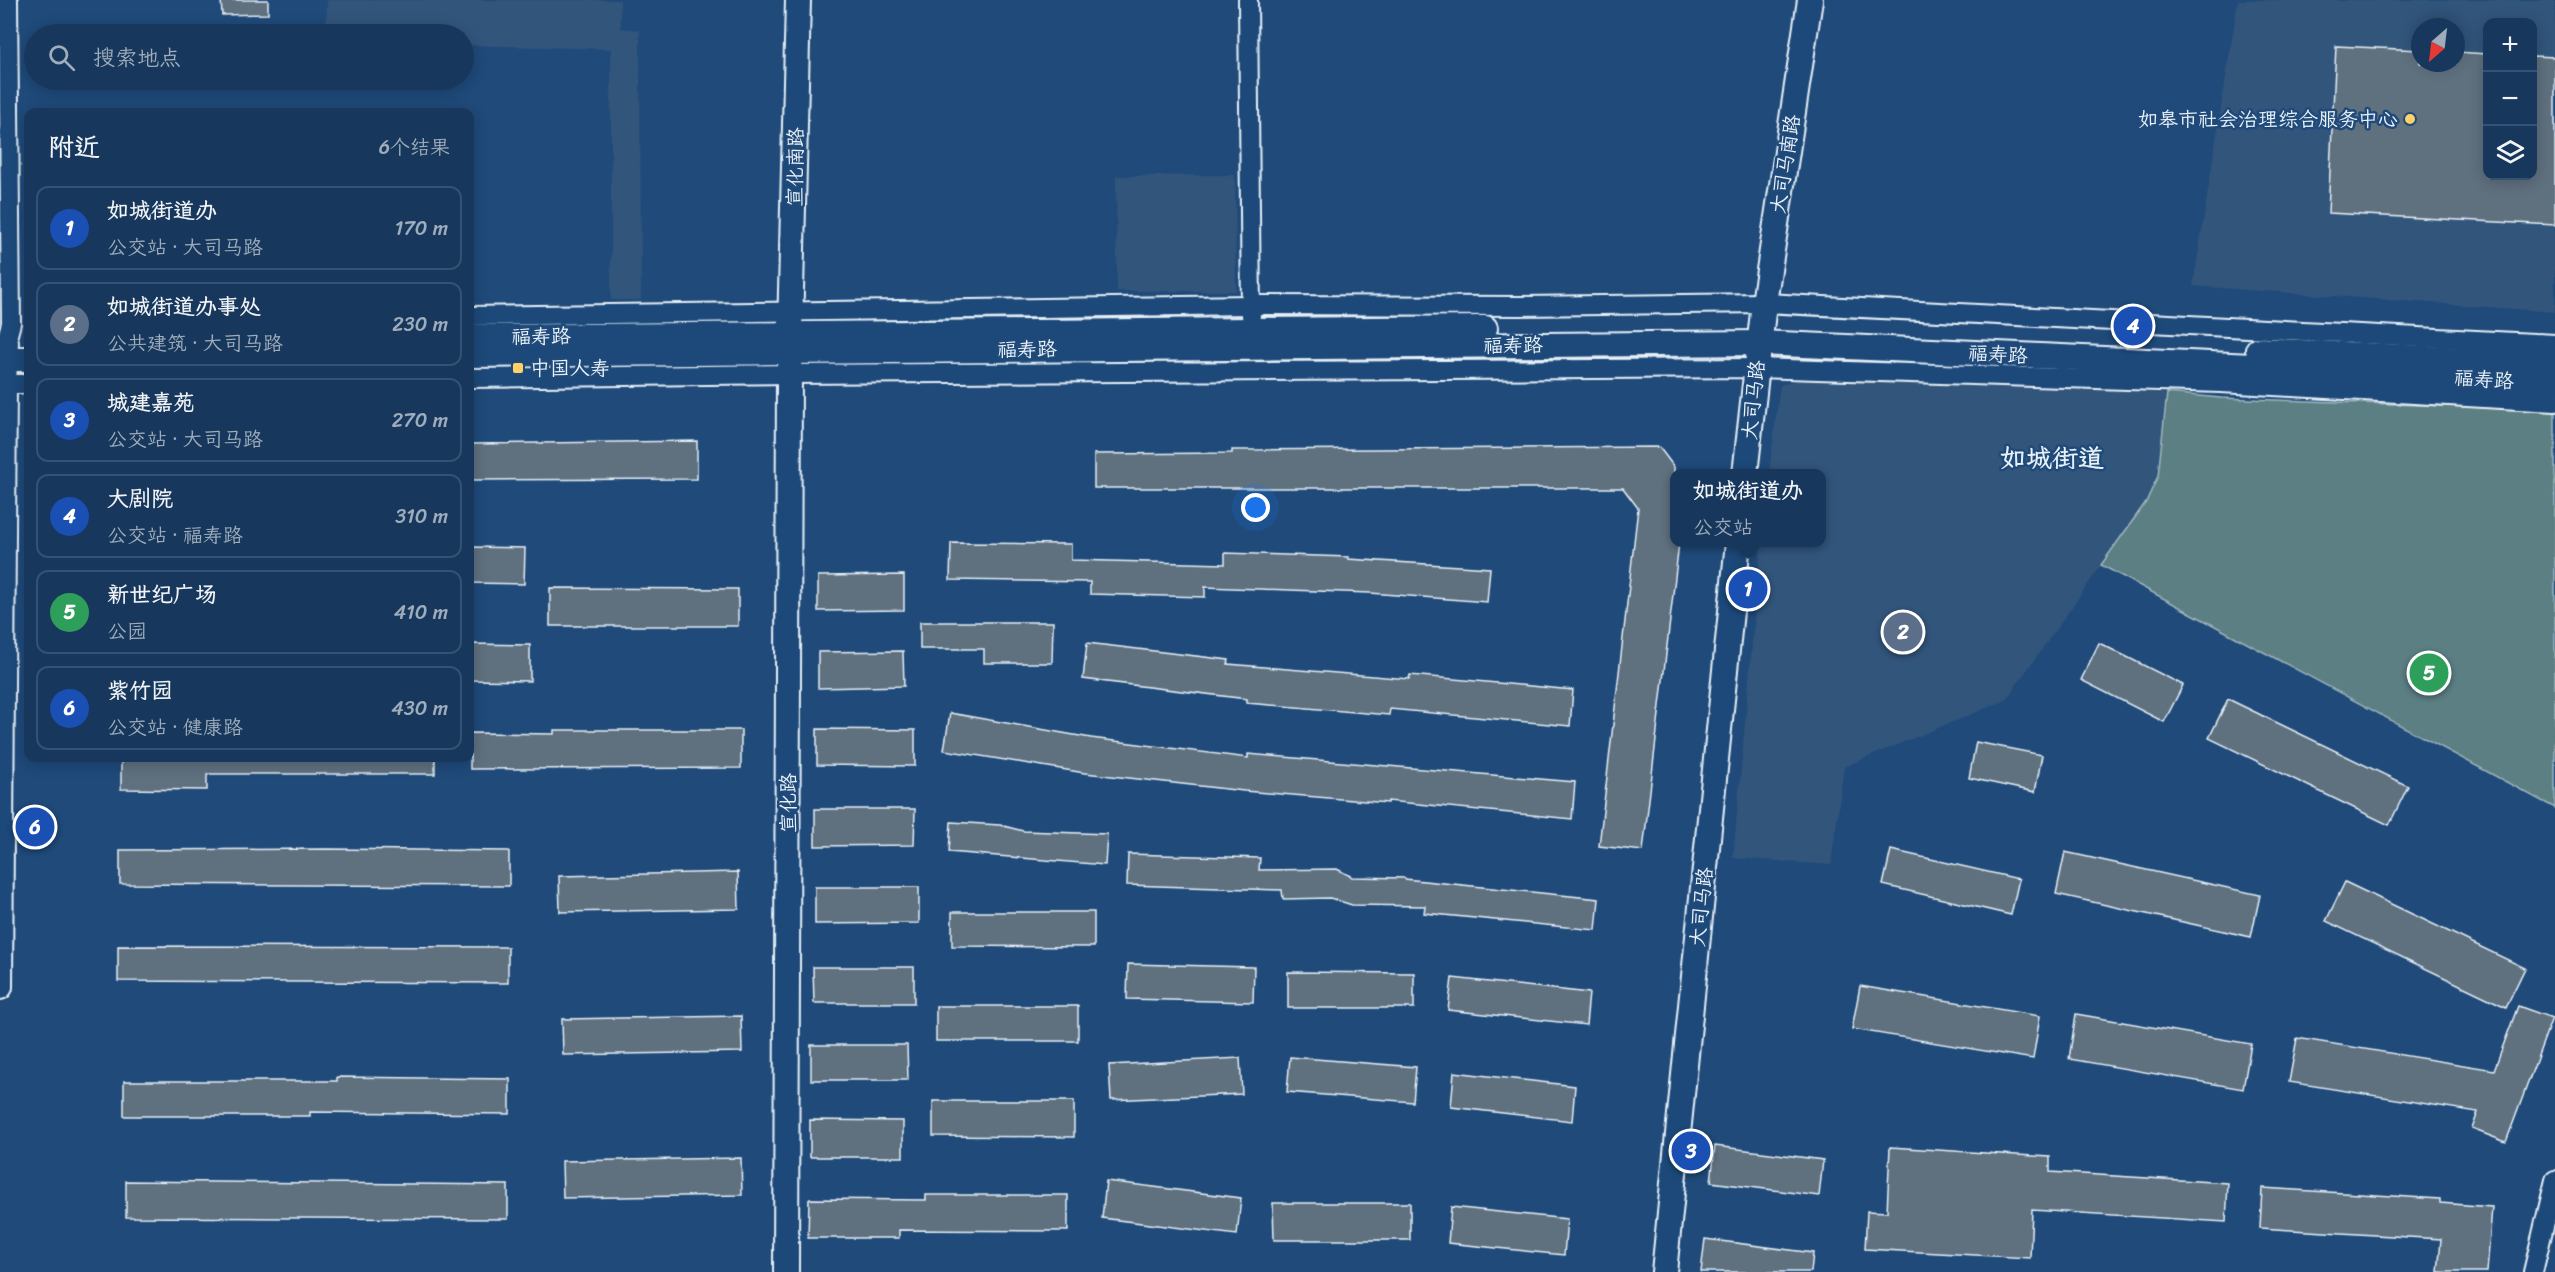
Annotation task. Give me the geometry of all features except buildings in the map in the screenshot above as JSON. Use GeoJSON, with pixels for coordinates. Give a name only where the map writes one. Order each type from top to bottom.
{"type":"FeatureCollection","features":[{"type":"Feature","properties":{"kind":"main road","name":"宣化南路"},"geometry":{"type":"LineString","coordinates":[[790,342],[798,0]]}},
{"type":"Feature","properties":{"kind":"main road","name":"大司马南路"},"geometry":{"type":"LineString","coordinates":[[1760,335],[1810,0]]}},
{"type":"Feature","properties":{"kind":"main road","name":"福寿路"},"geometry":{"type":"LineString","coordinates":[[474,355],[790,342],[1251,329],[1760,335],[2555,364]]}},
{"type":"Feature","properties":{"kind":"main road","name":"福寿路"},"geometry":{"type":"LineString","coordinates":[[474,337],[790,342],[1760,335],[2383,372],[2555,385]]}},
{"type":"Feature","properties":{"kind":"main road","name":"大司马路"},"geometry":{"type":"LineString","coordinates":[[1745,469],[1760,335]]}},
{"type":"Feature","properties":{"kind":"main road"},"geometry":{"type":"LineString","coordinates":[[10,339],[24,355]]}},
{"type":"Feature","properties":{"kind":"main road"},"geometry":{"type":"LineString","coordinates":[[0,987],[2,384],[10,339]]}},
{"type":"Feature","properties":{"kind":"main road","name":"宣化路"},"geometry":{"type":"LineString","coordinates":[[786,1272],[790,342]]}},
{"type":"Feature","properties":{"kind":"main road","name":"大司马路"},"geometry":{"type":"LineString","coordinates":[[1664,1272],[1738,547]]}},
{"type":"Feature","properties":{"kind":"street"},"geometry":{"type":"LineString","coordinates":[[8,0],[10,339]]}},
{"type":"Feature","properties":{"kind":"street"},"geometry":{"type":"LineString","coordinates":[[1248,0],[1251,329]]}},
{"type":"Feature","properties":{"kind":"street"},"geometry":{"type":"LineString","coordinates":[[474,378],[790,342],[1251,305],[1533,306],[1764,303],[2555,344]]}},
{"type":"Feature","properties":{"kind":"street"},"geometry":{"type":"LineString","coordinates":[[474,316],[790,342],[2221,383],[2555,402]]}},
{"type":"Feature","properties":{"kind":"street"},"geometry":{"type":"LineString","coordinates":[[2,384],[24,384]]}},
{"type":"Feature","properties":{"kind":"street"},"geometry":{"type":"LineString","coordinates":[[2533,1272],[2555,1180]]}},
{"type":"Feature","properties":{"kind":"shaded area"},"geometry":{"type":"Polygon","coordinates":[[[327,0],[620,0],[621,28],[640,30],[641,300],[611,300],[611,49],[474,45],[474,24],[326,24],[327,0]]]}},
{"type":"Feature","properties":{"kind":"shaded area"},"geometry":{"type":"Polygon","coordinates":[[[2238,0],[2555,0],[2555,312],[2193,286],[2238,0]]]}},
{"type":"Feature","properties":{"kind":"shaded area"},"geometry":{"type":"Polygon","coordinates":[[[1235,175],[1236,291],[1117,291],[1116,176],[1235,175]]]}},
{"type":"Feature","properties":{"kind":"shaded area"},"geometry":{"type":"Polygon","coordinates":[[[1810,376],[2167,393],[2158,476],[2146,502],[2006,700],[1844,767],[1831,865],[1733,858],[1761,547],[1826,547],[1826,469],[1770,469],[1780,385],[1810,376]]]}},
{"type":"Feature","properties":{"kind":"green space"},"geometry":{"type":"Polygon","coordinates":[[[2167,393],[2221,398],[2555,410],[2555,808],[2101,565],[2146,502],[2158,476],[2167,393]]]}},
{"type":"Feature","properties":{"kind":"place","name":"如皋市社会治理综合服务中心"},"geometry":{"type":"Point","coordinates":[2410,119]}},
{"type":"Feature","properties":{"kind":"place","name":"大剧院"},"geometry":{"type":"Point","coordinates":[2133,326]}},
{"type":"Feature","properties":{"kind":"place","name":"中国人寿"},"geometry":{"type":"Point","coordinates":[518,368]}},
{"type":"Feature","properties":{"kind":"place","name":"如城街道办"},"geometry":{"type":"Point","coordinates":[1748,589]}},
{"type":"Feature","properties":{"kind":"place","name":"如城街道办事处"},"geometry":{"type":"Point","coordinates":[1903,632]}},
{"type":"Feature","properties":{"kind":"place","name":"新世纪广场"},"geometry":{"type":"Point","coordinates":[2429,673]}},
{"type":"Feature","properties":{"kind":"place","name":"紫竹园"},"geometry":{"type":"Point","coordinates":[35,827]}},
{"type":"Feature","properties":{"kind":"place","name":"城建嘉苑"},"geometry":{"type":"Point","coordinates":[1691,1151]}},
{"type":"Feature","properties":{"kind":"district","name":"如城街道"},"geometry":{"type":"Point","coordinates":[2052,458]}}]}
